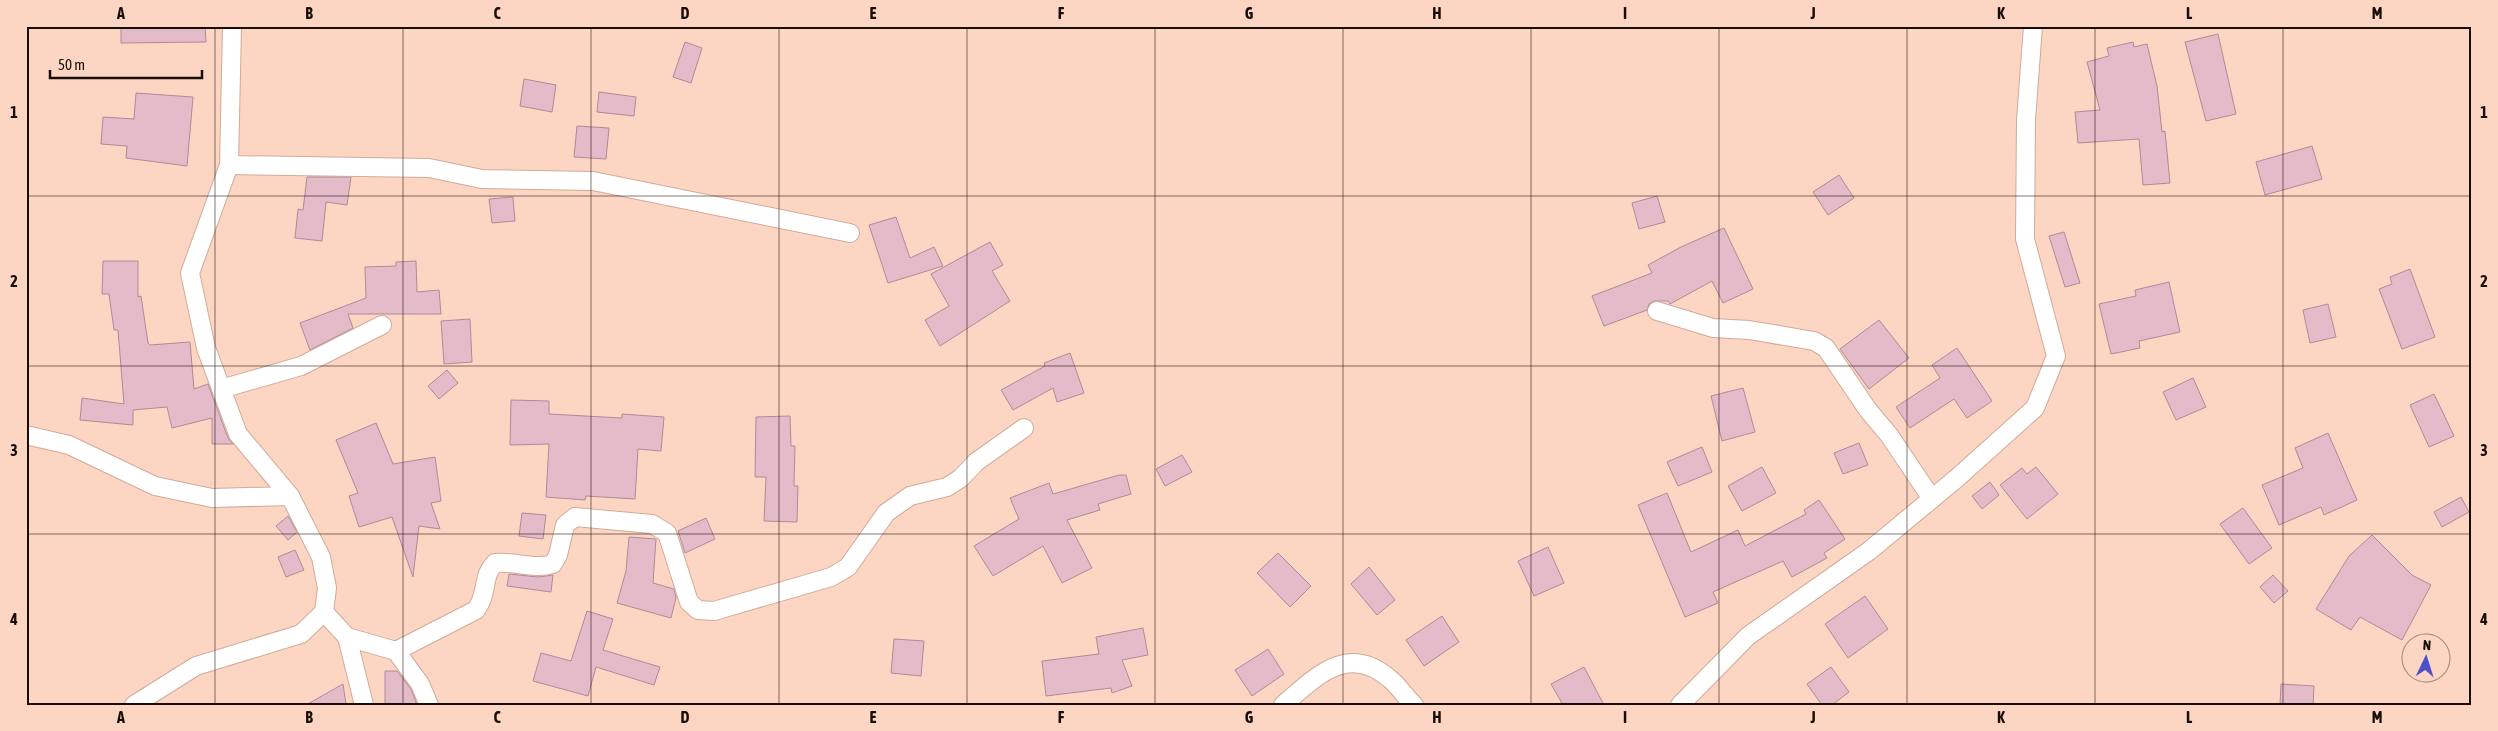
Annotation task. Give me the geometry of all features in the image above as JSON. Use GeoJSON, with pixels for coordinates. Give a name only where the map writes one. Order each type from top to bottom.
{"type":"FeatureCollection","features":[{"type":"Feature","properties":{"kind":"street"},"geometry":{"type":"LineString","coordinates":[[134,705],[196,666],[302,634],[324,612],[327,588],[321,556],[290,496],[238,434],[206,348],[190,273],[230,165],[232,26]]}},
{"type":"Feature","properties":{"kind":"street"},"geometry":{"type":"LineString","coordinates":[[1680,705],[1748,636],[1869,551],[1932,499],[2035,408],[2056,356],[2025,239],[2026,120],[2032,26]]}},
{"type":"Feature","properties":{"kind":"street"},"geometry":{"type":"LineString","coordinates":[[230,165],[429,168],[482,179],[593,181],[850,234]]}},
{"type":"Feature","properties":{"kind":"street"},"geometry":{"type":"LineString","coordinates":[[1657,311],[1714,328],[1749,330],[1814,341],[1826,348],[1868,410],[1889,435],[1932,499]]}},
{"type":"Feature","properties":{"kind":"street"},"geometry":{"type":"LineString","coordinates":[[221,388],[301,366],[382,324]]}},
{"type":"Feature","properties":{"kind":"street"},"geometry":{"type":"LineString","coordinates":[[396,651],[476,610],[484,599],[487,571],[495,563],[506,562],[541,568],[554,564],[565,525],[575,517],[652,524],[667,533],[689,602],[698,610],[714,611],[831,577],[848,567],[886,513],[910,496],[947,487],[961,478],[976,462],[1024,428]]}},
{"type":"Feature","properties":{"kind":"street"},"geometry":{"type":"LineString","coordinates":[[26,435],[69,445],[156,486],[212,498],[290,496]]}},
{"type":"Feature","properties":{"kind":"street"},"geometry":{"type":"LineString","coordinates":[[324,612],[348,637],[396,651],[420,684],[430,705]]}},
{"type":"Feature","properties":{"kind":"street"},"geometry":{"type":"LineString","coordinates":[[348,637],[364,705]]}},
{"type":"Feature","properties":{"kind":"street"},"geometry":{"type":"LineString","coordinates":[[1283,705],[1325,670],[1350,662],[1370,666],[1390,678],[1414,705]]}},
{"type":"Feature","properties":{"kind":"building"},"geometry":{"type":"Polygon","coordinates":[[[121,26],[205,26],[206,42],[121,43],[121,26]]]}},
{"type":"Feature","properties":{"kind":"building"},"geometry":{"type":"Polygon","coordinates":[[[2218,34],[2236,114],[2206,121],[2185,42],[2218,34]]]}},
{"type":"Feature","properties":{"kind":"building"},"geometry":{"type":"Polygon","coordinates":[[[685,42],[702,48],[691,83],[673,77],[685,42]]]}},
{"type":"Feature","properties":{"kind":"building"},"geometry":{"type":"Polygon","coordinates":[[[2133,42],[2134,47],[2147,44],[2157,86],[2162,132],[2165,131],[2170,183],[2143,185],[2139,139],[2078,143],[2075,112],[2100,110],[2087,62],[2109,56],[2107,48],[2133,42]]]}},
{"type":"Feature","properties":{"kind":"building"},"geometry":{"type":"Polygon","coordinates":[[[524,79],[556,85],[552,112],[520,106],[524,79]]]}},
{"type":"Feature","properties":{"kind":"building"},"geometry":{"type":"Polygon","coordinates":[[[599,92],[636,97],[634,116],[597,112],[599,92]]]}},
{"type":"Feature","properties":{"kind":"building"},"geometry":{"type":"Polygon","coordinates":[[[136,93],[193,97],[187,166],[126,158],[127,146],[101,144],[103,117],[134,119],[136,93]]]}},
{"type":"Feature","properties":{"kind":"building"},"geometry":{"type":"Polygon","coordinates":[[[577,126],[609,128],[606,159],[574,157],[577,126]]]}},
{"type":"Feature","properties":{"kind":"building"},"geometry":{"type":"Polygon","coordinates":[[[2312,146],[2322,179],[2265,195],[2256,162],[2312,146]]]}},
{"type":"Feature","properties":{"kind":"building"},"geometry":{"type":"Polygon","coordinates":[[[1839,175],[1854,198],[1828,215],[1813,192],[1839,175]]]}},
{"type":"Feature","properties":{"kind":"building"},"geometry":{"type":"Polygon","coordinates":[[[307,177],[351,177],[347,205],[326,202],[322,241],[295,238],[298,209],[303,210],[307,177]]]}},
{"type":"Feature","properties":{"kind":"building"},"geometry":{"type":"Polygon","coordinates":[[[1657,196],[1665,222],[1639,229],[1632,203],[1657,196]]]}},
{"type":"Feature","properties":{"kind":"building"},"geometry":{"type":"Polygon","coordinates":[[[513,197],[515,221],[492,223],[489,199],[513,197]]]}},
{"type":"Feature","properties":{"kind":"building"},"geometry":{"type":"Polygon","coordinates":[[[896,217],[910,258],[934,247],[943,266],[888,283],[869,225],[896,217]]]}},
{"type":"Feature","properties":{"kind":"building"},"geometry":{"type":"Polygon","coordinates":[[[1724,228],[1753,289],[1723,303],[1712,281],[1670,304],[1668,301],[1654,301],[1649,304],[1647,310],[1604,326],[1592,296],[1652,273],[1648,265],[1681,247],[1724,228]]]}},
{"type":"Feature","properties":{"kind":"building"},"geometry":{"type":"Polygon","coordinates":[[[2064,232],[2080,283],[2065,287],[2049,236],[2064,232]]]}},
{"type":"Feature","properties":{"kind":"building"},"geometry":{"type":"Polygon","coordinates":[[[990,242],[1003,265],[992,271],[1010,301],[940,346],[925,320],[949,306],[931,274],[990,242]]]}},
{"type":"Feature","properties":{"kind":"building"},"geometry":{"type":"Polygon","coordinates":[[[103,261],[138,261],[138,297],[141,296],[148,343],[150,345],[190,342],[194,389],[208,384],[228,438],[233,444],[212,444],[212,418],[172,428],[167,407],[133,410],[133,425],[80,420],[82,398],[124,404],[118,330],[114,330],[109,294],[102,294],[103,261]]]}},
{"type":"Feature","properties":{"kind":"building"},"geometry":{"type":"Polygon","coordinates":[[[416,261],[417,292],[439,290],[441,314],[348,314],[353,328],[310,350],[300,323],[366,298],[365,267],[396,266],[396,262],[416,261]]]}},
{"type":"Feature","properties":{"kind":"building"},"geometry":{"type":"Polygon","coordinates":[[[2410,269],[2435,337],[2402,349],[2379,289],[2392,284],[2390,277],[2410,269]]]}},
{"type":"Feature","properties":{"kind":"building"},"geometry":{"type":"Polygon","coordinates":[[[2169,282],[2180,332],[2139,341],[2140,348],[2111,354],[2099,304],[2136,296],[2135,290],[2169,282]]]}},
{"type":"Feature","properties":{"kind":"building"},"geometry":{"type":"Polygon","coordinates":[[[2328,304],[2336,337],[2310,343],[2303,310],[2328,304]]]}},
{"type":"Feature","properties":{"kind":"building"},"geometry":{"type":"Polygon","coordinates":[[[470,319],[472,362],[444,364],[441,321],[470,319]]]}},
{"type":"Feature","properties":{"kind":"building"},"geometry":{"type":"Polygon","coordinates":[[[1879,320],[1909,358],[1869,389],[1840,349],[1879,320]]]}},
{"type":"Feature","properties":{"kind":"building"},"geometry":{"type":"Polygon","coordinates":[[[1957,348],[1992,401],[1967,418],[1954,399],[1910,428],[1896,407],[1940,378],[1932,365],[1957,348]]]}},
{"type":"Feature","properties":{"kind":"building"},"geometry":{"type":"Polygon","coordinates":[[[1070,353],[1084,393],[1057,402],[1053,388],[1013,410],[1001,390],[1045,366],[1044,363],[1070,353]]]}},
{"type":"Feature","properties":{"kind":"building"},"geometry":{"type":"Polygon","coordinates":[[[447,370],[458,383],[439,399],[428,386],[447,370]]]}},
{"type":"Feature","properties":{"kind":"building"},"geometry":{"type":"Polygon","coordinates":[[[2193,378],[2206,407],[2176,420],[2163,392],[2193,378]]]}},
{"type":"Feature","properties":{"kind":"building"},"geometry":{"type":"Polygon","coordinates":[[[1743,388],[1755,432],[1722,441],[1711,396],[1743,388]]]}},
{"type":"Feature","properties":{"kind":"building"},"geometry":{"type":"Polygon","coordinates":[[[2434,394],[2454,436],[2429,447],[2410,405],[2434,394]]]}},
{"type":"Feature","properties":{"kind":"building"},"geometry":{"type":"Polygon","coordinates":[[[511,400],[549,401],[549,414],[622,418],[622,414],[664,417],[661,451],[638,449],[635,499],[586,496],[585,500],[546,497],[549,444],[510,445],[511,400]]]}},
{"type":"Feature","properties":{"kind":"building"},"geometry":{"type":"Polygon","coordinates":[[[790,416],[791,446],[795,446],[794,486],[798,486],[797,522],[764,521],[766,477],[755,477],[756,417],[790,416]]]}},
{"type":"Feature","properties":{"kind":"building"},"geometry":{"type":"Polygon","coordinates":[[[376,423],[393,464],[435,457],[441,501],[431,503],[440,529],[419,526],[413,577],[392,517],[359,527],[349,496],[358,493],[336,440],[376,423]]]}},
{"type":"Feature","properties":{"kind":"building"},"geometry":{"type":"Polygon","coordinates":[[[2328,433],[2357,500],[2324,515],[2321,507],[2279,525],[2262,485],[2303,468],[2295,448],[2328,433]]]}},
{"type":"Feature","properties":{"kind":"building"},"geometry":{"type":"Polygon","coordinates":[[[1859,443],[1868,465],[1843,474],[1834,453],[1859,443]]]}},
{"type":"Feature","properties":{"kind":"building"},"geometry":{"type":"Polygon","coordinates":[[[1702,447],[1712,472],[1678,486],[1667,462],[1702,447]]]}},
{"type":"Feature","properties":{"kind":"building"},"geometry":{"type":"Polygon","coordinates":[[[1182,455],[1192,472],[1165,486],[1156,469],[1182,455]]]}},
{"type":"Feature","properties":{"kind":"building"},"geometry":{"type":"Polygon","coordinates":[[[1762,467],[1776,493],[1742,511],[1728,486],[1762,467]]]}},
{"type":"Feature","properties":{"kind":"building"},"geometry":{"type":"Polygon","coordinates":[[[2036,467],[2058,494],[2027,519],[2000,485],[2022,468],[2027,474],[2036,467]]]}},
{"type":"Feature","properties":{"kind":"building"},"geometry":{"type":"Polygon","coordinates":[[[1119,475],[1126,475],[1131,494],[1098,504],[1100,510],[1067,520],[1092,568],[1062,583],[1043,546],[993,576],[974,546],[1019,519],[1010,498],[1049,483],[1053,494],[1119,475]]]}},
{"type":"Feature","properties":{"kind":"building"},"geometry":{"type":"Polygon","coordinates":[[[1990,482],[1999,495],[1982,509],[1972,496],[1990,482]]]}},
{"type":"Feature","properties":{"kind":"building"},"geometry":{"type":"Polygon","coordinates":[[[1667,493],[1691,552],[1738,530],[1745,546],[1806,514],[1804,510],[1819,500],[1845,539],[1824,553],[1827,558],[1792,577],[1783,561],[1713,592],[1718,603],[1685,617],[1638,505],[1667,493]]]}},
{"type":"Feature","properties":{"kind":"building"},"geometry":{"type":"Polygon","coordinates":[[[2461,497],[2469,512],[2442,527],[2434,512],[2461,497]]]}},
{"type":"Feature","properties":{"kind":"building"},"geometry":{"type":"Polygon","coordinates":[[[2243,508],[2272,548],[2249,564],[2220,524],[2243,508]]]}},
{"type":"Feature","properties":{"kind":"building"},"geometry":{"type":"Polygon","coordinates":[[[522,513],[546,515],[543,539],[519,536],[522,513]]]}},
{"type":"Feature","properties":{"kind":"building"},"geometry":{"type":"Polygon","coordinates":[[[288,516],[297,532],[288,540],[276,526],[288,516]]]}},
{"type":"Feature","properties":{"kind":"building"},"geometry":{"type":"Polygon","coordinates":[[[706,518],[715,539],[685,553],[678,531],[706,518]]]}},
{"type":"Feature","properties":{"kind":"building"},"geometry":{"type":"Polygon","coordinates":[[[2372,535],[2412,575],[2431,585],[2405,634],[2400,634],[2400,639],[2360,617],[2351,630],[2316,609],[2349,556],[2372,535]]]}},
{"type":"Feature","properties":{"kind":"building"},"geometry":{"type":"Polygon","coordinates":[[[629,537],[656,539],[653,583],[674,589],[676,598],[671,618],[617,603],[626,571],[629,537]]]}},
{"type":"Feature","properties":{"kind":"building"},"geometry":{"type":"Polygon","coordinates":[[[1548,547],[1564,583],[1534,596],[1518,561],[1548,547]]]}},
{"type":"Feature","properties":{"kind":"building"},"geometry":{"type":"Polygon","coordinates":[[[295,550],[304,570],[286,577],[278,557],[295,550]]]}},
{"type":"Feature","properties":{"kind":"building"},"geometry":{"type":"Polygon","coordinates":[[[1278,553],[1311,586],[1290,607],[1257,573],[1278,553]]]}},
{"type":"Feature","properties":{"kind":"building"},"geometry":{"type":"Polygon","coordinates":[[[1369,567],[1395,600],[1377,615],[1351,584],[1369,567]]]}},
{"type":"Feature","properties":{"kind":"building"},"geometry":{"type":"Polygon","coordinates":[[[509,574],[538,577],[553,575],[551,592],[507,586],[509,574]]]}},
{"type":"Feature","properties":{"kind":"building"},"geometry":{"type":"Polygon","coordinates":[[[2273,575],[2288,591],[2274,603],[2260,587],[2273,575]]]}},
{"type":"Feature","properties":{"kind":"building"},"geometry":{"type":"Polygon","coordinates":[[[1865,596],[1888,629],[1848,658],[1825,624],[1865,596]]]}},
{"type":"Feature","properties":{"kind":"building"},"geometry":{"type":"Polygon","coordinates":[[[587,611],[613,619],[603,650],[660,667],[654,685],[596,667],[588,696],[533,681],[541,653],[571,661],[587,611]]]}},
{"type":"Feature","properties":{"kind":"building"},"geometry":{"type":"Polygon","coordinates":[[[1442,616],[1459,642],[1424,666],[1406,640],[1442,616]]]}},
{"type":"Feature","properties":{"kind":"building"},"geometry":{"type":"Polygon","coordinates":[[[1143,628],[1148,655],[1122,660],[1132,686],[1112,693],[1111,688],[1046,696],[1042,661],[1099,654],[1096,637],[1143,628]]]}},
{"type":"Feature","properties":{"kind":"building"},"geometry":{"type":"Polygon","coordinates":[[[894,639],[924,641],[921,676],[891,673],[894,639]]]}},
{"type":"Feature","properties":{"kind":"building"},"geometry":{"type":"Polygon","coordinates":[[[1268,649],[1284,674],[1252,696],[1235,670],[1268,649]]]}},
{"type":"Feature","properties":{"kind":"building"},"geometry":{"type":"Polygon","coordinates":[[[1584,667],[1604,705],[1563,705],[1551,684],[1584,667]]]}},
{"type":"Feature","properties":{"kind":"building"},"geometry":{"type":"Polygon","coordinates":[[[1831,667],[1849,692],[1832,705],[1822,705],[1807,684],[1831,667]]]}},
{"type":"Feature","properties":{"kind":"building"},"geometry":{"type":"Polygon","coordinates":[[[385,671],[397,671],[411,689],[417,705],[385,705],[385,671]]]}},
{"type":"Feature","properties":{"kind":"building"},"geometry":{"type":"Polygon","coordinates":[[[343,684],[346,705],[306,705],[343,684]]]}},
{"type":"Feature","properties":{"kind":"building"},"geometry":{"type":"Polygon","coordinates":[[[2281,684],[2314,686],[2313,705],[2280,705],[2281,684]]]}}]}
